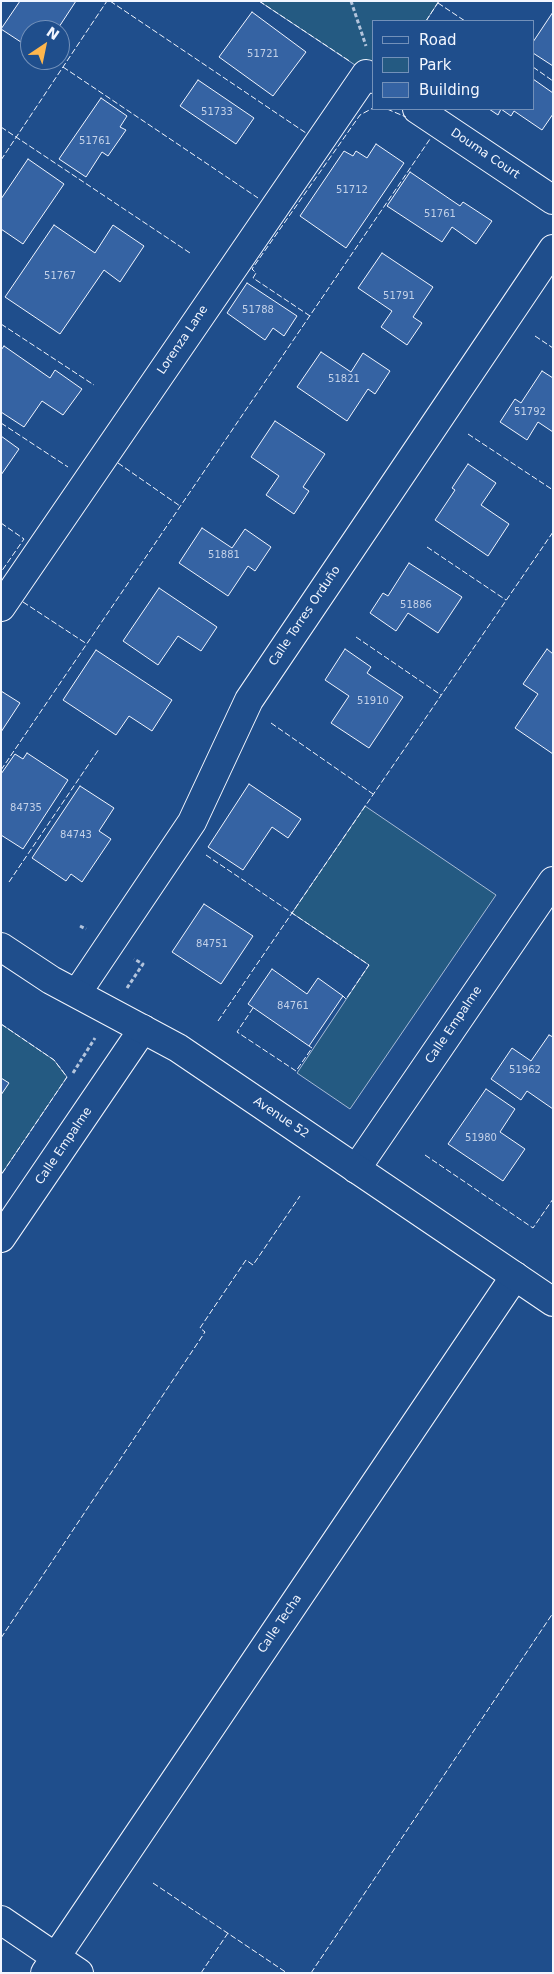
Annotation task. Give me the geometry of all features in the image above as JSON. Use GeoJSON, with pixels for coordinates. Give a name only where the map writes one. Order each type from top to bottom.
{"type":"FeatureCollection","features":[{"type":"Feature","properties":{"kind":"street","name":"Lorenza Lane"},"geometry":{"type":"LineString","coordinates":[[1,607],[369,77]]}},
{"type":"Feature","properties":{"kind":"street","name":"Douma Court"},"geometry":{"type":"LineString","coordinates":[[418,110],[553,200]]}},
{"type":"Feature","properties":{"kind":"street","name":"Calle Torres Orduño"},"geometry":{"type":"LineString","coordinates":[[77,993],[192,822],[253,694],[553,249]]}},
{"type":"Feature","properties":{"kind":"street","name":"Calle Empalme"},"geometry":{"type":"LineString","coordinates":[[356,1169],[553,881]]}},
{"type":"Feature","properties":{"kind":"street","name":"Avenue 52"},"geometry":{"type":"LineString","coordinates":[[1,947],[77,993],[178,1048],[553,1302]]}},
{"type":"Feature","properties":{"kind":"street","name":"Calle Empalme"},"geometry":{"type":"LineString","coordinates":[[1,1238],[142,1029]]}},
{"type":"Feature","properties":{"kind":"street","name":"Calle Techa"},"geometry":{"type":"LineString","coordinates":[[51,1965],[515,1276]]}},
{"type":"Feature","properties":{"kind":"street"},"geometry":{"type":"LineString","coordinates":[[1,1920],[51,1965],[79,1973]]}},
{"type":"Feature","properties":{"kind":"path"},"geometry":{"type":"LineString","coordinates":[[352,1],[371,61],[369,77]]}},
{"type":"Feature","properties":{"kind":"green space"},"geometry":{"type":"Polygon","coordinates":[[[259,1],[439,1],[427,20],[372,20],[372,76],[259,1]]]}},
{"type":"Feature","properties":{"kind":"green space"},"geometry":{"type":"Polygon","coordinates":[[[365,806],[496,895],[350,1109],[297,1073],[369,965],[292,913],[365,806]]]}},
{"type":"Feature","properties":{"kind":"green space"},"geometry":{"type":"Polygon","coordinates":[[[1,1024],[54,1060],[67,1077],[1,1175],[1,1024]]]}},
{"type":"Feature","properties":{"kind":"building"},"geometry":{"type":"Polygon","coordinates":[[[20,1],[76,1],[64,20],[20,20],[20,41],[1,29],[20,1]]]}},
{"type":"Feature","properties":{"kind":"building"},"geometry":{"type":"Polygon","coordinates":[[[252,12],[306,52],[273,96],[219,57],[252,12]]]}},
{"type":"Feature","properties":{"kind":"building"},"geometry":{"type":"Polygon","coordinates":[[[553,12],[553,66],[534,54],[534,40],[553,12]]]}},
{"type":"Feature","properties":{"kind":"building"},"geometry":{"type":"Polygon","coordinates":[[[198,80],[254,118],[236,144],[180,106],[198,80]]]}},
{"type":"Feature","properties":{"kind":"building"},"geometry":{"type":"Polygon","coordinates":[[[534,80],[553,93],[553,114],[542,130],[514,111],[511,116],[502,110],[534,110],[534,80]]]}},
{"type":"Feature","properties":{"kind":"building"},"geometry":{"type":"Polygon","coordinates":[[[101,98],[127,116],[120,127],[126,130],[108,156],[102,152],[86,177],[59,159],[101,98]]]}},
{"type":"Feature","properties":{"kind":"building"},"geometry":{"type":"Polygon","coordinates":[[[490,110],[500,110],[498,115],[490,110]]]}},
{"type":"Feature","properties":{"kind":"building"},"geometry":{"type":"Polygon","coordinates":[[[376,144],[404,163],[346,248],[300,216],[344,151],[353,156],[356,151],[367,158],[376,144]]]}},
{"type":"Feature","properties":{"kind":"building"},"geometry":{"type":"Polygon","coordinates":[[[28,159],[64,184],[23,244],[1,229],[1,199],[28,159]]]}},
{"type":"Feature","properties":{"kind":"building"},"geometry":{"type":"Polygon","coordinates":[[[410,172],[460,206],[463,202],[492,221],[476,244],[452,227],[442,242],[387,206],[410,172]]]}},
{"type":"Feature","properties":{"kind":"building"},"geometry":{"type":"Polygon","coordinates":[[[54,225],[95,253],[113,225],[144,246],[120,282],[104,270],[60,334],[5,297],[54,225]]]}},
{"type":"Feature","properties":{"kind":"building"},"geometry":{"type":"Polygon","coordinates":[[[382,253],[433,287],[413,317],[422,323],[407,345],[381,327],[392,311],[358,288],[382,253]]]}},
{"type":"Feature","properties":{"kind":"building"},"geometry":{"type":"Polygon","coordinates":[[[247,283],[297,316],[284,336],[273,328],[265,340],[227,313],[247,283]]]}},
{"type":"Feature","properties":{"kind":"building"},"geometry":{"type":"Polygon","coordinates":[[[4,346],[50,378],[55,370],[82,389],[63,415],[42,401],[24,427],[1,412],[1,350],[4,346]]]}},
{"type":"Feature","properties":{"kind":"building"},"geometry":{"type":"Polygon","coordinates":[[[321,352],[351,372],[363,353],[390,371],[375,394],[368,389],[347,421],[297,387],[321,352]]]}},
{"type":"Feature","properties":{"kind":"building"},"geometry":{"type":"Polygon","coordinates":[[[542,371],[553,378],[553,432],[538,422],[527,440],[500,422],[515,399],[521,403],[542,371]]]}},
{"type":"Feature","properties":{"kind":"building"},"geometry":{"type":"Polygon","coordinates":[[[275,421],[325,454],[303,487],[309,491],[294,514],[266,495],[279,476],[251,457],[275,421]]]}},
{"type":"Feature","properties":{"kind":"building"},"geometry":{"type":"Polygon","coordinates":[[[1,436],[19,449],[1,475],[1,436]]]}},
{"type":"Feature","properties":{"kind":"building"},"geometry":{"type":"Polygon","coordinates":[[[468,464],[496,483],[481,505],[509,524],[488,556],[435,520],[455,490],[452,488],[468,464]]]}},
{"type":"Feature","properties":{"kind":"building"},"geometry":{"type":"Polygon","coordinates":[[[202,528],[232,548],[245,529],[271,547],[255,571],[248,566],[228,596],[179,563],[202,528]]]}},
{"type":"Feature","properties":{"kind":"building"},"geometry":{"type":"Polygon","coordinates":[[[409,563],[462,597],[438,633],[408,613],[396,631],[370,613],[383,593],[388,596],[409,563]]]}},
{"type":"Feature","properties":{"kind":"building"},"geometry":{"type":"Polygon","coordinates":[[[159,588],[217,627],[201,651],[178,636],[158,665],[123,641],[159,588]]]}},
{"type":"Feature","properties":{"kind":"building"},"geometry":{"type":"Polygon","coordinates":[[[345,649],[371,667],[367,673],[403,697],[369,748],[331,723],[349,696],[325,680],[345,649]]]}},
{"type":"Feature","properties":{"kind":"building"},"geometry":{"type":"Polygon","coordinates":[[[547,649],[553,654],[553,754],[515,728],[538,694],[523,684],[547,649]]]}},
{"type":"Feature","properties":{"kind":"building"},"geometry":{"type":"Polygon","coordinates":[[[96,650],[172,700],[152,731],[129,716],[116,735],[63,700],[96,650]]]}},
{"type":"Feature","properties":{"kind":"building"},"geometry":{"type":"Polygon","coordinates":[[[1,691],[20,703],[1,732],[1,691]]]}},
{"type":"Feature","properties":{"kind":"building"},"geometry":{"type":"Polygon","coordinates":[[[27,753],[68,780],[23,849],[1,835],[1,774],[15,754],[23,759],[27,753]]]}},
{"type":"Feature","properties":{"kind":"building"},"geometry":{"type":"Polygon","coordinates":[[[249,784],[301,819],[288,838],[272,827],[243,870],[208,847],[249,784]]]}},
{"type":"Feature","properties":{"kind":"building"},"geometry":{"type":"Polygon","coordinates":[[[80,786],[114,808],[99,831],[111,839],[82,882],[71,874],[66,881],[32,858],[80,786]]]}},
{"type":"Feature","properties":{"kind":"building"},"geometry":{"type":"Polygon","coordinates":[[[204,904],[253,936],[221,984],[172,952],[204,904]]]}},
{"type":"Feature","properties":{"kind":"building"},"geometry":{"type":"Polygon","coordinates":[[[272,969],[307,994],[318,978],[343,996],[309,1046],[248,1004],[272,969]]]}},
{"type":"Feature","properties":{"kind":"building"},"geometry":{"type":"Polygon","coordinates":[[[549,1035],[553,1037],[553,1109],[527,1091],[521,1100],[491,1079],[512,1048],[531,1061],[549,1035]]]}},
{"type":"Feature","properties":{"kind":"building"},"geometry":{"type":"Polygon","coordinates":[[[1,1078],[9,1083],[1,1095],[1,1078]]]}},
{"type":"Feature","properties":{"kind":"building"},"geometry":{"type":"Polygon","coordinates":[[[486,1089],[515,1109],[500,1132],[525,1149],[503,1181],[448,1144],[486,1089]]]}},
{"type":"Feature","properties":{"kind":"fence"},"geometry":{"type":"LineString","coordinates":[[1,160],[107,1]]}},
{"type":"Feature","properties":{"kind":"fence"},"geometry":{"type":"LineString","coordinates":[[110,1],[306,133]]}},
{"type":"Feature","properties":{"kind":"fence"},"geometry":{"type":"LineString","coordinates":[[259,1],[351,62]]}},
{"type":"Feature","properties":{"kind":"fence"},"geometry":{"type":"LineString","coordinates":[[427,20],[439,1]]}},
{"type":"Feature","properties":{"kind":"fence"},"geometry":{"type":"LineString","coordinates":[[438,3],[464,20]]}},
{"type":"Feature","properties":{"kind":"fence"},"geometry":{"type":"LineString","coordinates":[[534,68],[553,81]]}},
{"type":"Feature","properties":{"kind":"fence"},"geometry":{"type":"LineString","coordinates":[[67,70],[258,198]]}},
{"type":"Feature","properties":{"kind":"fence"},"geometry":{"type":"LineString","coordinates":[[310,316],[253,278],[256,273],[252,269],[360,115],[372,109]]}},
{"type":"Feature","properties":{"kind":"fence"},"geometry":{"type":"LineString","coordinates":[[389,110],[406,117]]}},
{"type":"Feature","properties":{"kind":"fence"},"geometry":{"type":"LineString","coordinates":[[1,127],[190,253]]}},
{"type":"Feature","properties":{"kind":"fence"},"geometry":{"type":"LineString","coordinates":[[1,770],[430,139]]}},
{"type":"Feature","properties":{"kind":"fence"},"geometry":{"type":"LineString","coordinates":[[1,324],[94,385]]}},
{"type":"Feature","properties":{"kind":"fence"},"geometry":{"type":"LineString","coordinates":[[535,336],[553,348]]}},
{"type":"Feature","properties":{"kind":"fence"},"geometry":{"type":"LineString","coordinates":[[1,423],[68,467]]}},
{"type":"Feature","properties":{"kind":"fence"},"geometry":{"type":"LineString","coordinates":[[468,434],[553,490]]}},
{"type":"Feature","properties":{"kind":"fence"},"geometry":{"type":"LineString","coordinates":[[118,463],[180,506]]}},
{"type":"Feature","properties":{"kind":"fence"},"geometry":{"type":"LineString","coordinates":[[1,523],[24,539],[1,572]]}},
{"type":"Feature","properties":{"kind":"fence"},"geometry":{"type":"LineString","coordinates":[[218,1021],[553,532]]}},
{"type":"Feature","properties":{"kind":"fence"},"geometry":{"type":"LineString","coordinates":[[427,547],[506,600]]}},
{"type":"Feature","properties":{"kind":"fence"},"geometry":{"type":"LineString","coordinates":[[23,602],[87,644]]}},
{"type":"Feature","properties":{"kind":"fence"},"geometry":{"type":"LineString","coordinates":[[356,637],[441,695]]}},
{"type":"Feature","properties":{"kind":"fence"},"geometry":{"type":"LineString","coordinates":[[271,723],[373,794]]}},
{"type":"Feature","properties":{"kind":"fence"},"geometry":{"type":"LineString","coordinates":[[9,882],[99,749]]}},
{"type":"Feature","properties":{"kind":"fence"},"geometry":{"type":"LineString","coordinates":[[206,855],[369,965],[346,999],[343,996]]}},
{"type":"Feature","properties":{"kind":"fence"},"geometry":{"type":"LineString","coordinates":[[253,1008],[237,1032],[296,1071],[312,1048],[309,1046]]}},
{"type":"Feature","properties":{"kind":"fence"},"geometry":{"type":"LineString","coordinates":[[1,1024],[54,1060],[67,1077],[1,1175]]}},
{"type":"Feature","properties":{"kind":"fence"},"geometry":{"type":"LineString","coordinates":[[425,1155],[533,1228],[553,1199]]}},
{"type":"Feature","properties":{"kind":"fence"},"geometry":{"type":"LineString","coordinates":[[1,1638],[205,1332],[200,1328],[246,1260],[253,1265],[300,1196]]}},
{"type":"Feature","properties":{"kind":"fence"},"geometry":{"type":"LineString","coordinates":[[311,1973],[553,1613]]}},
{"type":"Feature","properties":{"kind":"fence"},"geometry":{"type":"LineString","coordinates":[[153,1883],[287,1973]]}},
{"type":"Feature","properties":{"kind":"fence"},"geometry":{"type":"LineString","coordinates":[[201,1973],[228,1933]]}}]}
